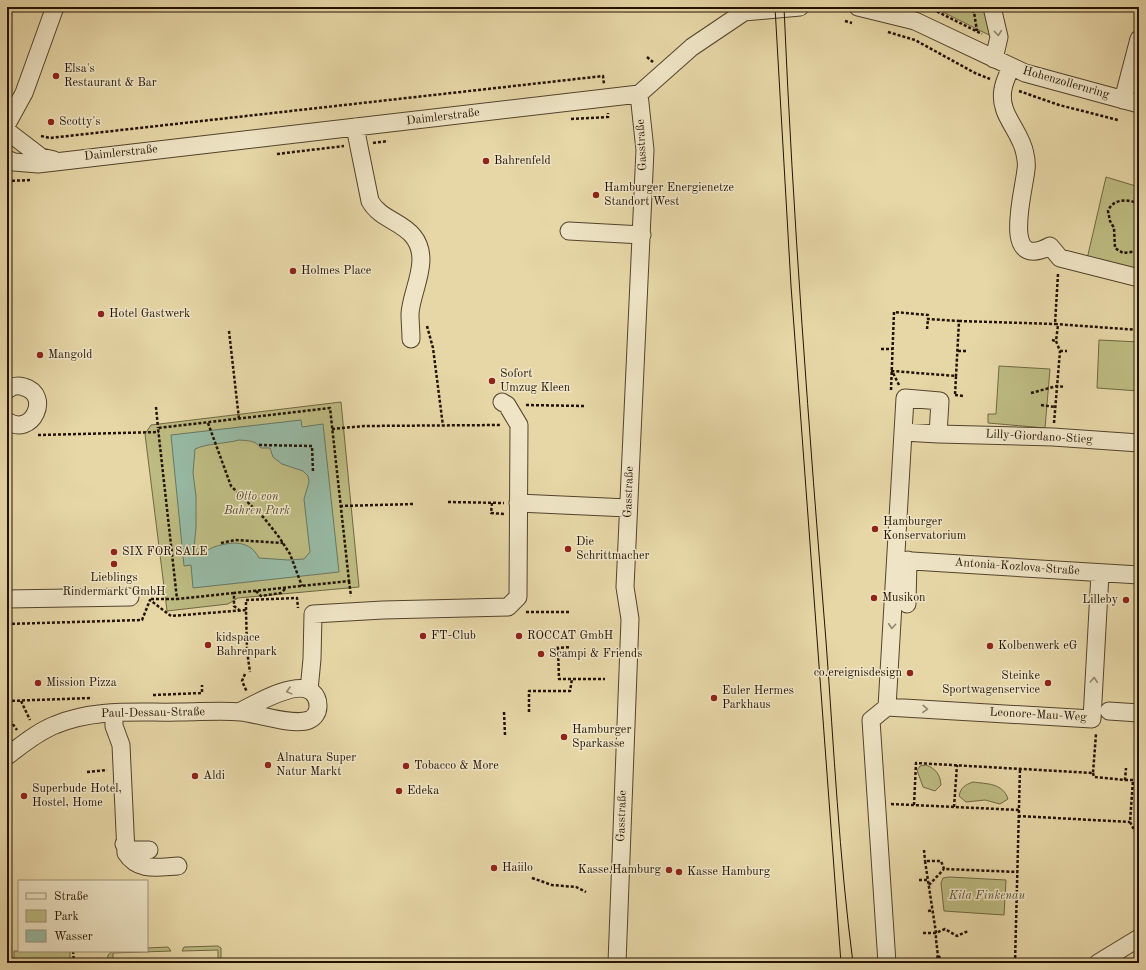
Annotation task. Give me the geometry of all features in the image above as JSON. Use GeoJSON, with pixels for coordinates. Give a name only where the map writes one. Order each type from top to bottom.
{"type":"FeatureCollection","features":[{"type":"Feature","properties":{"kind":"street"},"geometry":{"type":"LineString","coordinates":[[7,124],[24,93],[55,7]]}},
{"type":"Feature","properties":{"kind":"street"},"geometry":{"type":"LineString","coordinates":[[639,94],[692,47],[743,9],[800,7]]}},
{"type":"Feature","properties":{"kind":"street","name":"Hohenzollernring"},"geometry":{"type":"LineString","coordinates":[[858,7],[884,12],[996,51],[1011,67],[1037,77],[1131,102]]}},
{"type":"Feature","properties":{"kind":"street"},"geometry":{"type":"LineString","coordinates":[[992,7],[999,31],[996,51]]}},
{"type":"Feature","properties":{"kind":"street"},"geometry":{"type":"LineString","coordinates":[[1131,102],[1139,39]]}},
{"type":"Feature","properties":{"kind":"street"},"geometry":{"type":"LineString","coordinates":[[1011,67],[1004,85],[1002,105],[1004,112],[1022,142],[1025,154],[1026,169],[1020,208],[1019,236],[1022,244],[1027,249],[1041,249],[1050,246],[1058,256],[1139,278]]}},
{"type":"Feature","properties":{"kind":"street","name":"Daimlerstraße"},"geometry":{"type":"LineString","coordinates":[[7,159],[26,164],[639,94]]}},
{"type":"Feature","properties":{"kind":"street","name":"Gasstraße"},"geometry":{"type":"LineString","coordinates":[[618,963],[630,618],[625,587],[645,150],[639,94]]}},
{"type":"Feature","properties":{"kind":"street"},"geometry":{"type":"LineString","coordinates":[[355,127],[370,201],[375,209],[406,230],[414,237],[416,242],[420,259],[420,275],[410,314],[411,339]]}},
{"type":"Feature","properties":{"kind":"street","name":"Daimlerstraße"},"geometry":{"type":"LineString","coordinates":[[7,131],[41,157],[58,160]]}},
{"type":"Feature","properties":{"kind":"street"},"geometry":{"type":"LineString","coordinates":[[569,231],[642,235]]}},
{"type":"Feature","properties":{"kind":"street"},"geometry":{"type":"LineString","coordinates":[[7,390],[20,385],[30,388],[36,396],[39,406],[36,416],[28,423],[18,425],[7,421]]}},
{"type":"Feature","properties":{"kind":"street"},"geometry":{"type":"LineString","coordinates":[[887,963],[875,803],[871,720],[886,707],[902,560],[903,432],[905,398],[940,400],[938,434]]}},
{"type":"Feature","properties":{"kind":"street"},"geometry":{"type":"LineString","coordinates":[[309,690],[312,659],[313,614],[383,610],[508,607],[518,597],[510,503],[519,425],[504,403]]}},
{"type":"Feature","properties":{"kind":"street","name":"Lilly-Giordano-Stieg"},"geometry":{"type":"LineString","coordinates":[[903,432],[1053,437],[1139,443]]}},
{"type":"Feature","properties":{"kind":"street"},"geometry":{"type":"LineString","coordinates":[[510,503],[628,508]]}},
{"type":"Feature","properties":{"kind":"street"},"geometry":{"type":"LineString","coordinates":[[902,560],[907,604]]}},
{"type":"Feature","properties":{"kind":"street","name":"Antonia-Kozlova-Straße"},"geometry":{"type":"LineString","coordinates":[[902,560],[1139,575]]}},
{"type":"Feature","properties":{"kind":"street","name":"Leonore-Mau-Weg"},"geometry":{"type":"LineString","coordinates":[[886,707],[1092,719],[1100,573]]}},
{"type":"Feature","properties":{"kind":"street"},"geometry":{"type":"LineString","coordinates":[[7,599],[130,597]]}},
{"type":"Feature","properties":{"kind":"street","name":"Paul-Dessau-Straße"},"geometry":{"type":"LineString","coordinates":[[7,756],[40,732],[56,724],[92,715],[114,713],[239,712],[294,721],[307,721],[312,719],[318,710],[317,699],[309,690],[298,689],[268,697],[239,712]]}},
{"type":"Feature","properties":{"kind":"street"},"geometry":{"type":"LineString","coordinates":[[1109,711],[1139,713]]}},
{"type":"Feature","properties":{"kind":"street"},"geometry":{"type":"LineString","coordinates":[[114,713],[114,726],[121,745],[124,844],[126,853],[135,864],[142,867],[178,866]]}},
{"type":"Feature","properties":{"kind":"street"},"geometry":{"type":"LineString","coordinates":[[124,844],[128,850],[148,850]]}},
{"type":"Feature","properties":{"kind":"street"},"geometry":{"type":"LineString","coordinates":[[1098,963],[1139,938]]}},
{"type":"Feature","properties":{"kind":"path"},"geometry":{"type":"LineString","coordinates":[[928,7],[977,31],[996,51]]}},
{"type":"Feature","properties":{"kind":"path"},"geometry":{"type":"LineString","coordinates":[[953,7],[961,10],[967,7],[974,12],[977,31]]}},
{"type":"Feature","properties":{"kind":"path"},"geometry":{"type":"LineString","coordinates":[[845,21],[860,25]]}},
{"type":"Feature","properties":{"kind":"path"},"geometry":{"type":"LineString","coordinates":[[881,30],[910,38],[975,73],[1040,99],[1118,120]]}},
{"type":"Feature","properties":{"kind":"path"},"geometry":{"type":"LineString","coordinates":[[38,133],[42,137],[50,138],[603,76]]}},
{"type":"Feature","properties":{"kind":"path"},"geometry":{"type":"LineString","coordinates":[[1139,204],[1133,201],[1120,201],[1112,204],[1108,211],[1110,221],[1114,228],[1115,248],[1123,253],[1139,251]]}},
{"type":"Feature","properties":{"kind":"path"},"geometry":{"type":"LineString","coordinates":[[1053,437],[1060,351],[1056,341],[1058,256]]}},
{"type":"Feature","properties":{"kind":"path"},"geometry":{"type":"LineString","coordinates":[[891,391],[894,312],[928,314],[927,329]]}},
{"type":"Feature","properties":{"kind":"path"},"geometry":{"type":"LineString","coordinates":[[410,314],[424,320],[429,331],[433,348],[443,426]]}},
{"type":"Feature","properties":{"kind":"path"},"geometry":{"type":"LineString","coordinates":[[928,319],[1056,324],[1139,330]]}},
{"type":"Feature","properties":{"kind":"path"},"geometry":{"type":"LineString","coordinates":[[956,376],[960,321]]}},
{"type":"Feature","properties":{"kind":"path"},"geometry":{"type":"LineString","coordinates":[[229,331],[239,419]]}},
{"type":"Feature","properties":{"kind":"path"},"geometry":{"type":"LineString","coordinates":[[1052,340],[1056,341]]}},
{"type":"Feature","properties":{"kind":"path"},"geometry":{"type":"LineString","coordinates":[[881,349],[892,349]]}},
{"type":"Feature","properties":{"kind":"path"},"geometry":{"type":"LineString","coordinates":[[958,351],[966,351]]}},
{"type":"Feature","properties":{"kind":"path"},"geometry":{"type":"LineString","coordinates":[[1060,351],[1067,351]]}},
{"type":"Feature","properties":{"kind":"path"},"geometry":{"type":"LineString","coordinates":[[1031,393],[1057,386],[1065,387]]}},
{"type":"Feature","properties":{"kind":"path"},"geometry":{"type":"LineString","coordinates":[[955,395],[964,396]]}},
{"type":"Feature","properties":{"kind":"path"},"geometry":{"type":"LineString","coordinates":[[504,403],[586,406]]}},
{"type":"Feature","properties":{"kind":"path"},"geometry":{"type":"LineString","coordinates":[[1041,405],[1055,407]]}},
{"type":"Feature","properties":{"kind":"path"},"geometry":{"type":"LineString","coordinates":[[156,407],[177,599]]}},
{"type":"Feature","properties":{"kind":"path"},"geometry":{"type":"LineString","coordinates":[[130,597],[150,600],[177,599],[350,580],[340,506],[330,408],[158,428]]}},
{"type":"Feature","properties":{"kind":"path"},"geometry":{"type":"LineString","coordinates":[[208,423],[231,486],[264,518],[283,543],[290,554],[302,586]]}},
{"type":"Feature","properties":{"kind":"path"},"geometry":{"type":"LineString","coordinates":[[332,429],[364,426],[519,425]]}},
{"type":"Feature","properties":{"kind":"path"},"geometry":{"type":"LineString","coordinates":[[37,435],[159,432]]}},
{"type":"Feature","properties":{"kind":"path"},"geometry":{"type":"LineString","coordinates":[[259,446],[312,446],[313,472]]}},
{"type":"Feature","properties":{"kind":"path"},"geometry":{"type":"LineString","coordinates":[[448,502],[510,503]]}},
{"type":"Feature","properties":{"kind":"path"},"geometry":{"type":"LineString","coordinates":[[340,506],[414,504]]}},
{"type":"Feature","properties":{"kind":"path"},"geometry":{"type":"LineString","coordinates":[[221,543],[236,540],[283,543]]}},
{"type":"Feature","properties":{"kind":"path"},"geometry":{"type":"LineString","coordinates":[[256,591],[261,596],[281,593],[286,588]]}},
{"type":"Feature","properties":{"kind":"path"},"geometry":{"type":"LineString","coordinates":[[234,593],[234,606],[239,610]]}},
{"type":"Feature","properties":{"kind":"path"},"geometry":{"type":"LineString","coordinates":[[271,594],[272,599]]}},
{"type":"Feature","properties":{"kind":"path"},"geometry":{"type":"LineString","coordinates":[[250,672],[247,651],[246,600],[297,598],[298,613]]}},
{"type":"Feature","properties":{"kind":"path"},"geometry":{"type":"LineString","coordinates":[[150,600],[171,616],[246,610]]}},
{"type":"Feature","properties":{"kind":"path"},"geometry":{"type":"LineString","coordinates":[[7,624],[142,620],[150,600]]}},
{"type":"Feature","properties":{"kind":"path"},"geometry":{"type":"LineString","coordinates":[[508,607],[523,612],[571,612]]}},
{"type":"Feature","properties":{"kind":"path"},"geometry":{"type":"LineString","coordinates":[[571,647],[557,648],[559,679],[605,679]]}},
{"type":"Feature","properties":{"kind":"path"},"geometry":{"type":"LineString","coordinates":[[529,712],[529,691],[570,691],[572,678]]}},
{"type":"Feature","properties":{"kind":"path"},"geometry":{"type":"LineString","coordinates":[[20,701],[31,722]]}},
{"type":"Feature","properties":{"kind":"path"},"geometry":{"type":"LineString","coordinates":[[504,712],[505,734]]}},
{"type":"Feature","properties":{"kind":"path"},"geometry":{"type":"LineString","coordinates":[[7,716],[18,733]]}},
{"type":"Feature","properties":{"kind":"path"},"geometry":{"type":"LineString","coordinates":[[1088,733],[1100,733]]}},
{"type":"Feature","properties":{"kind":"path"},"geometry":{"type":"LineString","coordinates":[[1096,734],[1094,777],[1133,780],[1130,822],[1139,839]]}},
{"type":"Feature","properties":{"kind":"path"},"geometry":{"type":"LineString","coordinates":[[914,805],[916,763],[1094,773]]}},
{"type":"Feature","properties":{"kind":"path"},"geometry":{"type":"LineString","coordinates":[[954,807],[957,765]]}},
{"type":"Feature","properties":{"kind":"path"},"geometry":{"type":"LineString","coordinates":[[1014,963],[1020,768]]}},
{"type":"Feature","properties":{"kind":"path"},"geometry":{"type":"LineString","coordinates":[[1125,780],[1126,768]]}},
{"type":"Feature","properties":{"kind":"path"},"geometry":{"type":"LineString","coordinates":[[87,772],[107,771]]}},
{"type":"Feature","properties":{"kind":"path"},"geometry":{"type":"LineString","coordinates":[[875,803],[1019,810]]}},
{"type":"Feature","properties":{"kind":"path"},"geometry":{"type":"LineString","coordinates":[[1018,816],[1130,822]]}},
{"type":"Feature","properties":{"kind":"path"},"geometry":{"type":"LineString","coordinates":[[924,850],[927,880],[936,933],[935,941],[938,956],[936,963]]}},
{"type":"Feature","properties":{"kind":"path"},"geometry":{"type":"LineString","coordinates":[[925,861],[941,861],[944,869]]}},
{"type":"Feature","properties":{"kind":"path"},"geometry":{"type":"LineString","coordinates":[[929,885],[944,869],[1018,872]]}},
{"type":"Feature","properties":{"kind":"path"},"geometry":{"type":"LineString","coordinates":[[532,878],[552,884],[576,887],[586,892]]}},
{"type":"Feature","properties":{"kind":"path"},"geometry":{"type":"LineString","coordinates":[[919,880],[927,880]]}},
{"type":"Feature","properties":{"kind":"path"},"geometry":{"type":"LineString","coordinates":[[928,911],[933,910]]}},
{"type":"Feature","properties":{"kind":"path"},"geometry":{"type":"LineString","coordinates":[[923,933],[936,933],[945,929],[957,936],[968,931]]}},
{"type":"Feature","properties":{"kind":"path"},"geometry":{"type":"LineString","coordinates":[[73,952],[74,963]]}},
{"type":"Feature","properties":{"kind":"path"},"geometry":{"type":"LineString","coordinates":[[938,956],[948,963]]}},
{"type":"Feature","properties":{"kind":"green space"},"geometry":{"type":"Polygon","coordinates":[[[933,7],[987,7],[991,36],[933,7]]]}},
{"type":"Feature","properties":{"kind":"green space"},"geometry":{"type":"Polygon","coordinates":[[[1106,177],[1139,187],[1139,272],[1087,259],[1106,177]]]}},
{"type":"Feature","properties":{"kind":"green space"},"geometry":{"type":"Polygon","coordinates":[[[1099,340],[1139,342],[1139,391],[1097,388],[1099,340]]]}},
{"type":"Feature","properties":{"kind":"green space"},"geometry":{"type":"Polygon","coordinates":[[[999,366],[1050,369],[1045,428],[988,423],[988,414],[996,414],[999,366]]]}},
{"type":"Feature","properties":{"kind":"green space","name":"Otto von Bahren Park"},"geometry":{"type":"Polygon","coordinates":[[[341,402],[359,587],[238,598],[228,604],[167,611],[145,434],[151,425],[341,402]]]}},
{"type":"Feature","properties":{"kind":"green space"},"geometry":{"type":"Polygon","coordinates":[[[926,765],[935,770],[940,778],[941,785],[935,791],[923,787],[917,770],[920,766],[926,765]]]}},
{"type":"Feature","properties":{"kind":"green space"},"geometry":{"type":"Polygon","coordinates":[[[973,782],[994,785],[1006,794],[1008,799],[1000,804],[985,800],[966,802],[959,796],[961,790],[973,782]]]}},
{"type":"Feature","properties":{"kind":"green space","name":"Kita Finkenau"},"geometry":{"type":"Polygon","coordinates":[[[943,878],[1006,880],[1004,915],[944,911],[941,883],[943,878]]]}},
{"type":"Feature","properties":{"kind":"green space"},"geometry":{"type":"Polygon","coordinates":[[[218,946],[221,948],[221,963],[218,963],[218,950],[182,951],[184,947],[218,946]]]}},
{"type":"Feature","properties":{"kind":"green space"},"geometry":{"type":"Polygon","coordinates":[[[168,947],[171,951],[148,952],[148,948],[168,947]]]}},
{"type":"Feature","properties":{"kind":"green space"},"geometry":{"type":"Polygon","coordinates":[[[14,951],[70,952],[70,959],[14,961],[14,951]]]}},
{"type":"Feature","properties":{"kind":"green space"},"geometry":{"type":"Polygon","coordinates":[[[112,952],[142,952],[113,953],[113,963],[107,963],[108,955],[112,952]]]}},
{"type":"Feature","properties":{"kind":"water"},"geometry":{"type":"Polygon","coordinates":[[[301,420],[302,427],[323,424],[339,572],[193,588],[191,565],[184,566],[171,435],[301,420]],[[239,440],[195,449],[193,473],[196,496],[196,527],[194,549],[199,553],[221,545],[234,543],[246,545],[251,548],[259,558],[288,560],[304,559],[310,552],[304,499],[309,482],[308,476],[303,471],[282,464],[273,457],[270,448],[261,448],[254,442],[239,440]]]}},
{"type":"Feature","properties":{"kind":"tram line"},"geometry":{"type":"LineString","coordinates":[[775,7],[791,286],[841,963]]}},
{"type":"Feature","properties":{"kind":"tram line"},"geometry":{"type":"LineString","coordinates":[[784,7],[792,166],[808,404],[840,843],[853,963]]}},
{"type":"Feature","properties":{"kind":"place","name":"Elsa's Restaurant & Bar"},"geometry":{"type":"Point","coordinates":[56,76]}},
{"type":"Feature","properties":{"kind":"place","name":"Scotty's"},"geometry":{"type":"Point","coordinates":[51,122]}},
{"type":"Feature","properties":{"kind":"place","name":"Bahrenfeld"},"geometry":{"type":"Point","coordinates":[486,161]}},
{"type":"Feature","properties":{"kind":"place","name":"Hamburger Energienetze Standort West"},"geometry":{"type":"Point","coordinates":[596,195]}},
{"type":"Feature","properties":{"kind":"place","name":"Holmes Place"},"geometry":{"type":"Point","coordinates":[293,271]}},
{"type":"Feature","properties":{"kind":"place","name":"Hotel Gastwerk"},"geometry":{"type":"Point","coordinates":[101,314]}},
{"type":"Feature","properties":{"kind":"place","name":"Mangold"},"geometry":{"type":"Point","coordinates":[40,355]}},
{"type":"Feature","properties":{"kind":"place","name":"Sofort Umzug Kleen"},"geometry":{"type":"Point","coordinates":[492,381]}},
{"type":"Feature","properties":{"kind":"place","name":"Hamburger Konservatorium"},"geometry":{"type":"Point","coordinates":[875,529]}},
{"type":"Feature","properties":{"kind":"place","name":"Die Schrittmacher"},"geometry":{"type":"Point","coordinates":[568,549]}},
{"type":"Feature","properties":{"kind":"place","name":"SIX FOR SALE"},"geometry":{"type":"Point","coordinates":[114,552]}},
{"type":"Feature","properties":{"kind":"place","name":"Lieblings Rindermarkt GmbH"},"geometry":{"type":"Point","coordinates":[114,564]}},
{"type":"Feature","properties":{"kind":"place","name":"Musikon"},"geometry":{"type":"Point","coordinates":[874,598]}},
{"type":"Feature","properties":{"kind":"place","name":"Lilleby"},"geometry":{"type":"Point","coordinates":[1126,600]}},
{"type":"Feature","properties":{"kind":"place","name":"FT-Club"},"geometry":{"type":"Point","coordinates":[423,636]}},
{"type":"Feature","properties":{"kind":"place","name":"ROCCAT GmbH"},"geometry":{"type":"Point","coordinates":[519,636]}},
{"type":"Feature","properties":{"kind":"place","name":"kidspace Bahrenpark"},"geometry":{"type":"Point","coordinates":[208,645]}},
{"type":"Feature","properties":{"kind":"place","name":"Kolbenwerk eG"},"geometry":{"type":"Point","coordinates":[990,646]}},
{"type":"Feature","properties":{"kind":"place","name":"Scampi & Friends"},"geometry":{"type":"Point","coordinates":[541,654]}},
{"type":"Feature","properties":{"kind":"place","name":"co.ereignisdesign"},"geometry":{"type":"Point","coordinates":[910,673]}},
{"type":"Feature","properties":{"kind":"place","name":"Mission Pizza"},"geometry":{"type":"Point","coordinates":[38,683]}},
{"type":"Feature","properties":{"kind":"place","name":"Steinke Sportwagenservice"},"geometry":{"type":"Point","coordinates":[1048,683]}},
{"type":"Feature","properties":{"kind":"place","name":"Euler Hermes Parkhaus"},"geometry":{"type":"Point","coordinates":[714,698]}},
{"type":"Feature","properties":{"kind":"place","name":"Hamburger Sparkasse"},"geometry":{"type":"Point","coordinates":[564,737]}},
{"type":"Feature","properties":{"kind":"place","name":"Alnatura Super Natur Markt"},"geometry":{"type":"Point","coordinates":[268,765]}},
{"type":"Feature","properties":{"kind":"place","name":"Tobacco & More"},"geometry":{"type":"Point","coordinates":[406,766]}},
{"type":"Feature","properties":{"kind":"place","name":"Aldi"},"geometry":{"type":"Point","coordinates":[195,776]}},
{"type":"Feature","properties":{"kind":"place","name":"Edeka"},"geometry":{"type":"Point","coordinates":[399,791]}},
{"type":"Feature","properties":{"kind":"place","name":"Superbude Hotel, Hostel, Home"},"geometry":{"type":"Point","coordinates":[24,796]}},
{"type":"Feature","properties":{"kind":"place","name":"Haiilo"},"geometry":{"type":"Point","coordinates":[494,868]}},
{"type":"Feature","properties":{"kind":"place","name":"Kasse.Hamburg"},"geometry":{"type":"Point","coordinates":[669,870]}},
{"type":"Feature","properties":{"kind":"place","name":"Kasse Hamburg"},"geometry":{"type":"Point","coordinates":[679,872]}}]}
